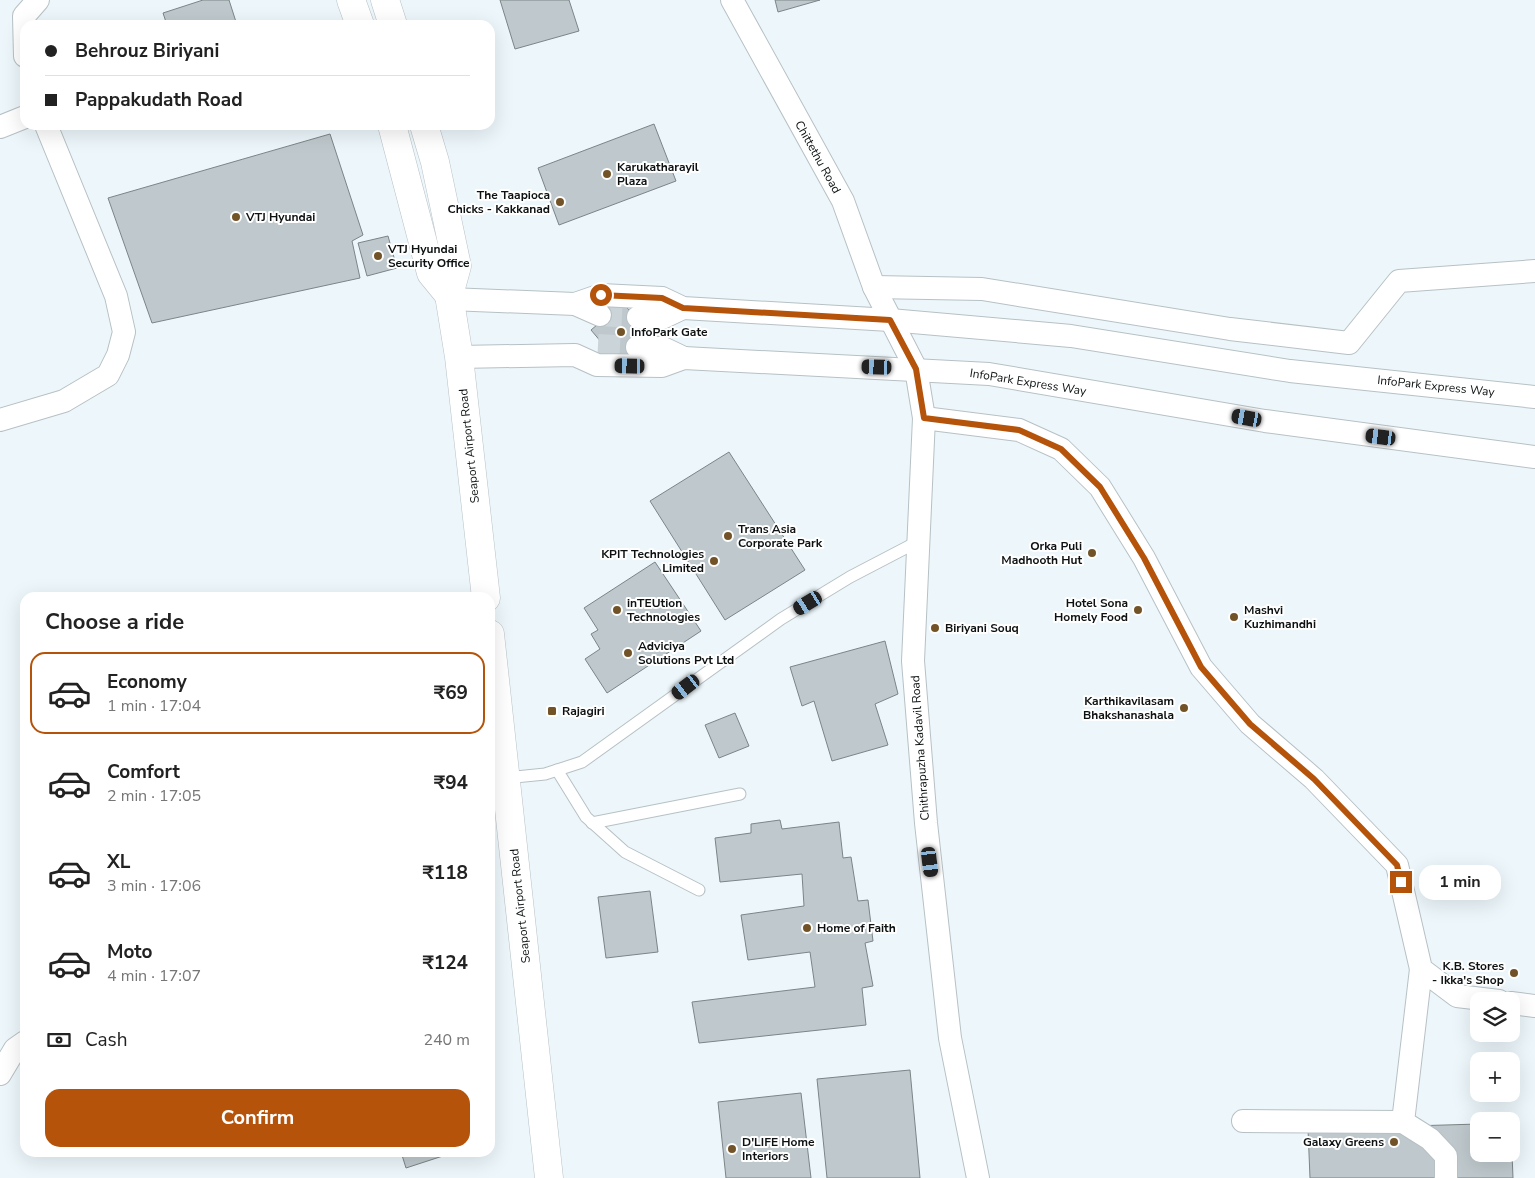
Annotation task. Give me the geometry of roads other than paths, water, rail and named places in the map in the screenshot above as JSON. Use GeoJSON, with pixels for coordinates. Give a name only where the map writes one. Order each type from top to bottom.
{"type":"FeatureCollection","features":[{"type":"Feature","properties":{"kind":"main road"},"geometry":{"type":"LineString","coordinates":[[351,0],[358,20]]}},
{"type":"Feature","properties":{"kind":"main road"},"geometry":{"type":"LineString","coordinates":[[385,0],[391,20]]}},
{"type":"Feature","properties":{"kind":"main road"},"geometry":{"type":"LineString","coordinates":[[393,130],[432,273],[450,297]]}},
{"type":"Feature","properties":{"kind":"main road"},"geometry":{"type":"LineString","coordinates":[[425,130],[435,162],[457,266],[450,297]]}},
{"type":"Feature","properties":{"kind":"main road","name":"Seaport Airport Road"},"geometry":{"type":"LineString","coordinates":[[450,297],[459,357],[485,592]]}},
{"type":"Feature","properties":{"kind":"main road","name":"Seaport Airport Road"},"geometry":{"type":"LineString","coordinates":[[495,679],[549,1178]]}},
{"type":"Feature","properties":{"kind":"street"},"geometry":{"type":"LineString","coordinates":[[24,20],[24,16],[38,0]]}},
{"type":"Feature","properties":{"kind":"street","name":"Chittethu Road"},"geometry":{"type":"LineString","coordinates":[[732,0],[842,201],[874,287],[890,320]]}},
{"type":"Feature","properties":{"kind":"street"},"geometry":{"type":"LineString","coordinates":[[0,127],[20,119]]}},
{"type":"Feature","properties":{"kind":"street"},"geometry":{"type":"LineString","coordinates":[[0,420],[64,401],[108,375],[118,355],[124,332],[116,296],[48,130]]}},
{"type":"Feature","properties":{"kind":"street"},"geometry":{"type":"LineString","coordinates":[[874,287],[982,289],[1230,329],[1350,343],[1399,281],[1535,271]]}},
{"type":"Feature","properties":{"kind":"street","name":"InfoPark Express Way"},"geometry":{"type":"LineString","coordinates":[[450,297],[575,304],[601,295],[662,298],[683,308],[890,320],[1071,336],[1290,371],[1535,397]]}},
{"type":"Feature","properties":{"kind":"street"},"geometry":{"type":"LineString","coordinates":[[575,304],[600,315]]}},
{"type":"Feature","properties":{"kind":"street"},"geometry":{"type":"LineString","coordinates":[[638,317],[662,318],[683,308]]}},
{"type":"Feature","properties":{"kind":"street","name":"Chithrapuzha Kadavil Road"},"geometry":{"type":"LineString","coordinates":[[890,320],[916,369],[924,418],[913,661],[926,823],[950,1038],[978,1178]]}},
{"type":"Feature","properties":{"kind":"street"},"geometry":{"type":"LineString","coordinates":[[575,355],[598,345]]}},
{"type":"Feature","properties":{"kind":"street"},"geometry":{"type":"LineString","coordinates":[[637,347],[663,348],[684,358]]}},
{"type":"Feature","properties":{"kind":"street","name":"InfoPark Express Way"},"geometry":{"type":"LineString","coordinates":[[459,357],[575,355],[597,365],[662,366],[684,358],[989,374],[1265,422],[1535,457]]}},
{"type":"Feature","properties":{"kind":"street"},"geometry":{"type":"LineString","coordinates":[[924,418],[1019,430],[1061,449],[1100,487],[1144,558],[1201,667],[1250,724],[1314,779],[1397,865],[1421,969],[1403,1122]]}},
{"type":"Feature","properties":{"kind":"street"},"geometry":{"type":"LineString","coordinates":[[1421,969],[1457,996],[1470,998]]}},
{"type":"Feature","properties":{"kind":"street"},"geometry":{"type":"LineString","coordinates":[[1520,1004],[1535,1006]]}},
{"type":"Feature","properties":{"kind":"street"},"geometry":{"type":"LineString","coordinates":[[0,1074],[15,1049],[20,1046]]}},
{"type":"Feature","properties":{"kind":"street"},"geometry":{"type":"LineString","coordinates":[[1243,1121],[1403,1122],[1430,1139],[1446,1156],[1446,1178]]}},
{"type":"Feature","properties":{"kind":"lane"},"geometry":{"type":"LineString","coordinates":[[506,778],[557,770],[582,762],[738,648],[781,619],[863,570],[919,541]]}},
{"type":"Feature","properties":{"kind":"lane"},"geometry":{"type":"LineString","coordinates":[[557,770],[586,817],[625,852],[699,890]]}},
{"type":"Feature","properties":{"kind":"lane"},"geometry":{"type":"LineString","coordinates":[[592,823],[740,794]]}},
{"type":"Feature","properties":{"kind":"tunnel"},"geometry":{"type":"LineString","coordinates":[[600,315],[638,317]]}},
{"type":"Feature","properties":{"kind":"tunnel"},"geometry":{"type":"LineString","coordinates":[[598,345],[637,347]]}},
{"type":"Feature","properties":{"kind":"place","name":"Karukatharayil Plaza"},"geometry":{"type":"Point","coordinates":[607,174]}},
{"type":"Feature","properties":{"kind":"place","name":"The Taapioca Chicks - Kakkanad"},"geometry":{"type":"Point","coordinates":[560,202]}},
{"type":"Feature","properties":{"kind":"place","name":"VTJ Hyundai"},"geometry":{"type":"Point","coordinates":[236,217]}},
{"type":"Feature","properties":{"kind":"place","name":"VTJ Hyundai Security Office"},"geometry":{"type":"Point","coordinates":[378,256]}},
{"type":"Feature","properties":{"kind":"place","name":"InfoPark Gate"},"geometry":{"type":"Point","coordinates":[621,332]}},
{"type":"Feature","properties":{"kind":"place","name":"Trans Asia Corporate Park"},"geometry":{"type":"Point","coordinates":[728,536]}},
{"type":"Feature","properties":{"kind":"place","name":"Orka Puli Madhooth Hut"},"geometry":{"type":"Point","coordinates":[1092,553]}},
{"type":"Feature","properties":{"kind":"place","name":"KPIT Technologies Limited"},"geometry":{"type":"Point","coordinates":[714,561]}},
{"type":"Feature","properties":{"kind":"place","name":"inTEUtion Technologies"},"geometry":{"type":"Point","coordinates":[617,610]}},
{"type":"Feature","properties":{"kind":"place","name":"Hotel Sona Homely Food"},"geometry":{"type":"Point","coordinates":[1138,610]}},
{"type":"Feature","properties":{"kind":"place","name":"Mashvi Kuzhimandhi"},"geometry":{"type":"Point","coordinates":[1234,617]}},
{"type":"Feature","properties":{"kind":"place","name":"Biriyani Souq"},"geometry":{"type":"Point","coordinates":[935,628]}},
{"type":"Feature","properties":{"kind":"place","name":"Adviciya Solutions Pvt Ltd"},"geometry":{"type":"Point","coordinates":[628,653]}},
{"type":"Feature","properties":{"kind":"place","name":"Karthikavilasam Bhakshanashala"},"geometry":{"type":"Point","coordinates":[1184,708]}},
{"type":"Feature","properties":{"kind":"place","name":"Rajagiri"},"geometry":{"type":"Point","coordinates":[552,711]}},
{"type":"Feature","properties":{"kind":"place","name":"Home of Faith"},"geometry":{"type":"Point","coordinates":[807,928]}},
{"type":"Feature","properties":{"kind":"place","name":"K.B. Stores - Ikka's Shop"},"geometry":{"type":"Point","coordinates":[1514,973]}},
{"type":"Feature","properties":{"kind":"place","name":"Galaxy Greens"},"geometry":{"type":"Point","coordinates":[1394,1142]}},
{"type":"Feature","properties":{"kind":"place","name":"D'LIFE Home Interiors"},"geometry":{"type":"Point","coordinates":[732,1149]}}]}
